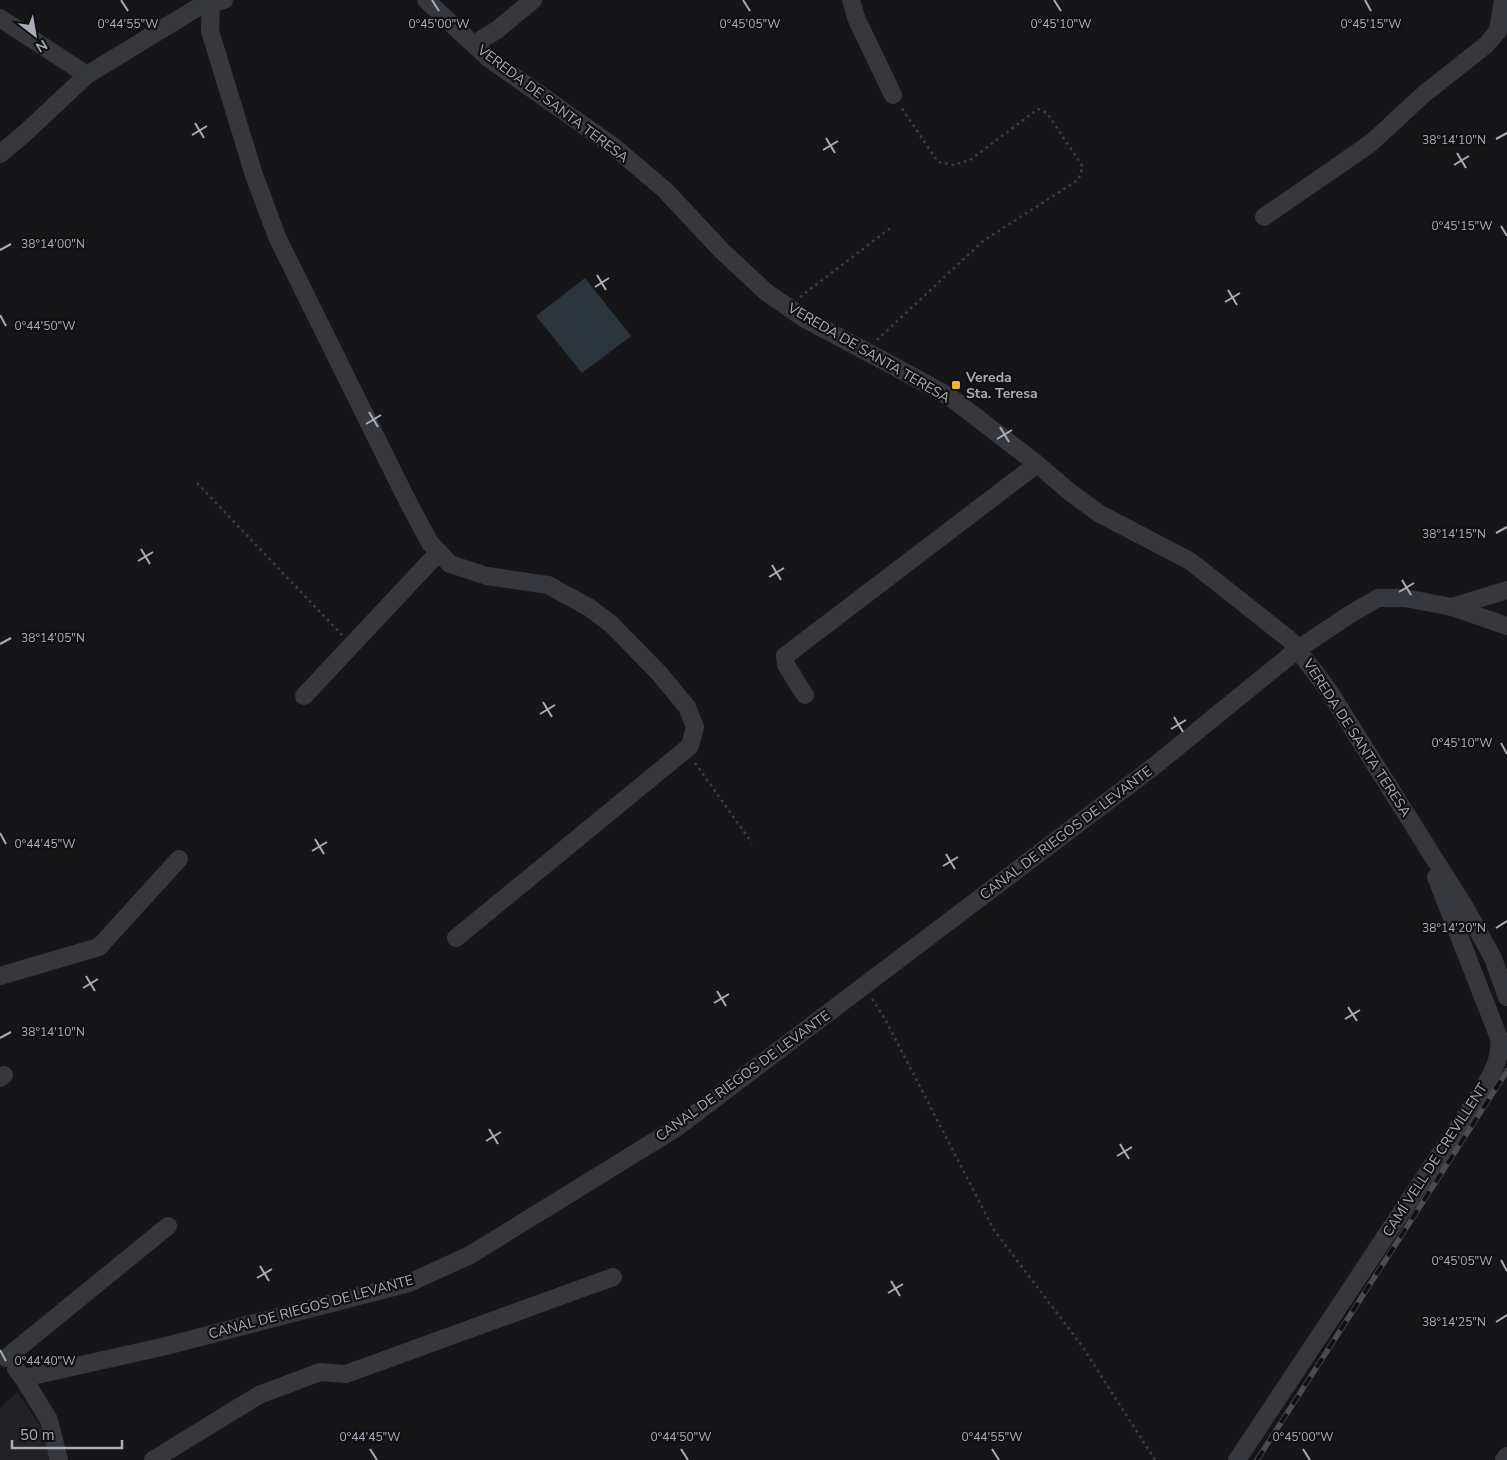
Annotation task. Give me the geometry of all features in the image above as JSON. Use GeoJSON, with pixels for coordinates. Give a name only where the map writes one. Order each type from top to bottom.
{"type":"FeatureCollection","features":[{"type":"Feature","properties":{"kind":"street","name":"VEREDA DE SANTA TERESA"},"geometry":{"type":"LineString","coordinates":[[426,0],[488,58],[613,146],[665,190],[721,250],[766,292],[805,319],[950,397],[1100,514],[1190,561],[1290,640],[1327,688],[1420,834],[1493,958],[1507,996]]}},
{"type":"Feature","properties":{"kind":"street"},"geometry":{"type":"LineString","coordinates":[[474,44],[497,30],[533,0]]}},
{"type":"Feature","properties":{"kind":"street"},"geometry":{"type":"LineString","coordinates":[[851,0],[857,20],[893,95]]}},
{"type":"Feature","properties":{"kind":"street"},"geometry":{"type":"LineString","coordinates":[[1264,217],[1371,143],[1424,94],[1486,45],[1498,31],[1503,0]]}},
{"type":"Feature","properties":{"kind":"street"},"geometry":{"type":"LineString","coordinates":[[0,154],[24,134],[86,75],[205,3],[210,31],[254,175],[277,237],[430,544],[450,564],[487,576],[548,585],[590,608],[612,624],[659,673],[687,707],[695,727],[690,746],[456,938]]}},
{"type":"Feature","properties":{"kind":"street"},"geometry":{"type":"LineString","coordinates":[[0,18],[86,75]]}},
{"type":"Feature","properties":{"kind":"street"},"geometry":{"type":"LineString","coordinates":[[805,695],[786,665],[785,656],[1037,464]]}},
{"type":"Feature","properties":{"kind":"street"},"geometry":{"type":"LineString","coordinates":[[304,696],[439,552]]}},
{"type":"Feature","properties":{"kind":"street"},"geometry":{"type":"LineString","coordinates":[[1452,607],[1507,590]]}},
{"type":"Feature","properties":{"kind":"street","name":"CANAL DE RIEGOS DE LEVANTE"},"geometry":{"type":"LineString","coordinates":[[23,1378],[166,1346],[409,1283],[470,1255],[676,1128],[1154,767],[1298,649],[1378,598],[1405,598],[1452,607],[1507,626]]}},
{"type":"Feature","properties":{"kind":"street","name":"CAMÍ VELL DE CREVILLENT"},"geometry":{"type":"LineString","coordinates":[[1237,1460],[1478,1097],[1495,1068],[1500,1055],[1499,1038],[1420,834]]}},
{"type":"Feature","properties":{"kind":"street"},"geometry":{"type":"LineString","coordinates":[[0,976],[99,947],[179,859]]}},
{"type":"Feature","properties":{"kind":"street"},"geometry":{"type":"LineString","coordinates":[[59,1460],[50,1420],[23,1378],[3,1355],[168,1226]]}},
{"type":"Feature","properties":{"kind":"street"},"geometry":{"type":"LineString","coordinates":[[153,1460],[259,1395],[320,1372],[346,1374],[613,1277]]}},
{"type":"Feature","properties":{"kind":"street"},"geometry":{"type":"LineString","coordinates":[[1504,1460],[1507,1456]]}},
{"type":"Feature","properties":{"kind":"path"},"geometry":{"type":"LineString","coordinates":[[865,351],[983,241],[1078,180],[1083,167],[1047,113],[1038,109],[970,160],[954,165],[938,162],[893,95]]}},
{"type":"Feature","properties":{"kind":"path"},"geometry":{"type":"LineString","coordinates":[[787,307],[893,226]]}},
{"type":"Feature","properties":{"kind":"path"},"geometry":{"type":"LineString","coordinates":[[197,483],[352,645]]}},
{"type":"Feature","properties":{"kind":"path"},"geometry":{"type":"LineString","coordinates":[[686,749],[752,843]]}},
{"type":"Feature","properties":{"kind":"path"},"geometry":{"type":"LineString","coordinates":[[864,987],[885,1019],[994,1230],[1082,1346],[1155,1460]]}},
{"type":"Feature","properties":{"kind":"shaded area"},"geometry":{"type":"Polygon","coordinates":[[[585,278],[631,336],[582,373],[536,316],[585,278]]]}},
{"type":"Feature","properties":{"kind":"shaded area"},"geometry":{"type":"Polygon","coordinates":[[[17,1392],[44,1431],[52,1460],[0,1460],[0,1408],[17,1392]]]}},
{"type":"Feature","properties":{"kind":"railway"},"geometry":{"type":"LineString","coordinates":[[1257,1460],[1507,1071]]}},
{"type":"Feature","properties":{"kind":"place","name":"Vereda Sta. Teresa"},"geometry":{"type":"Point","coordinates":[956,385]}}]}
